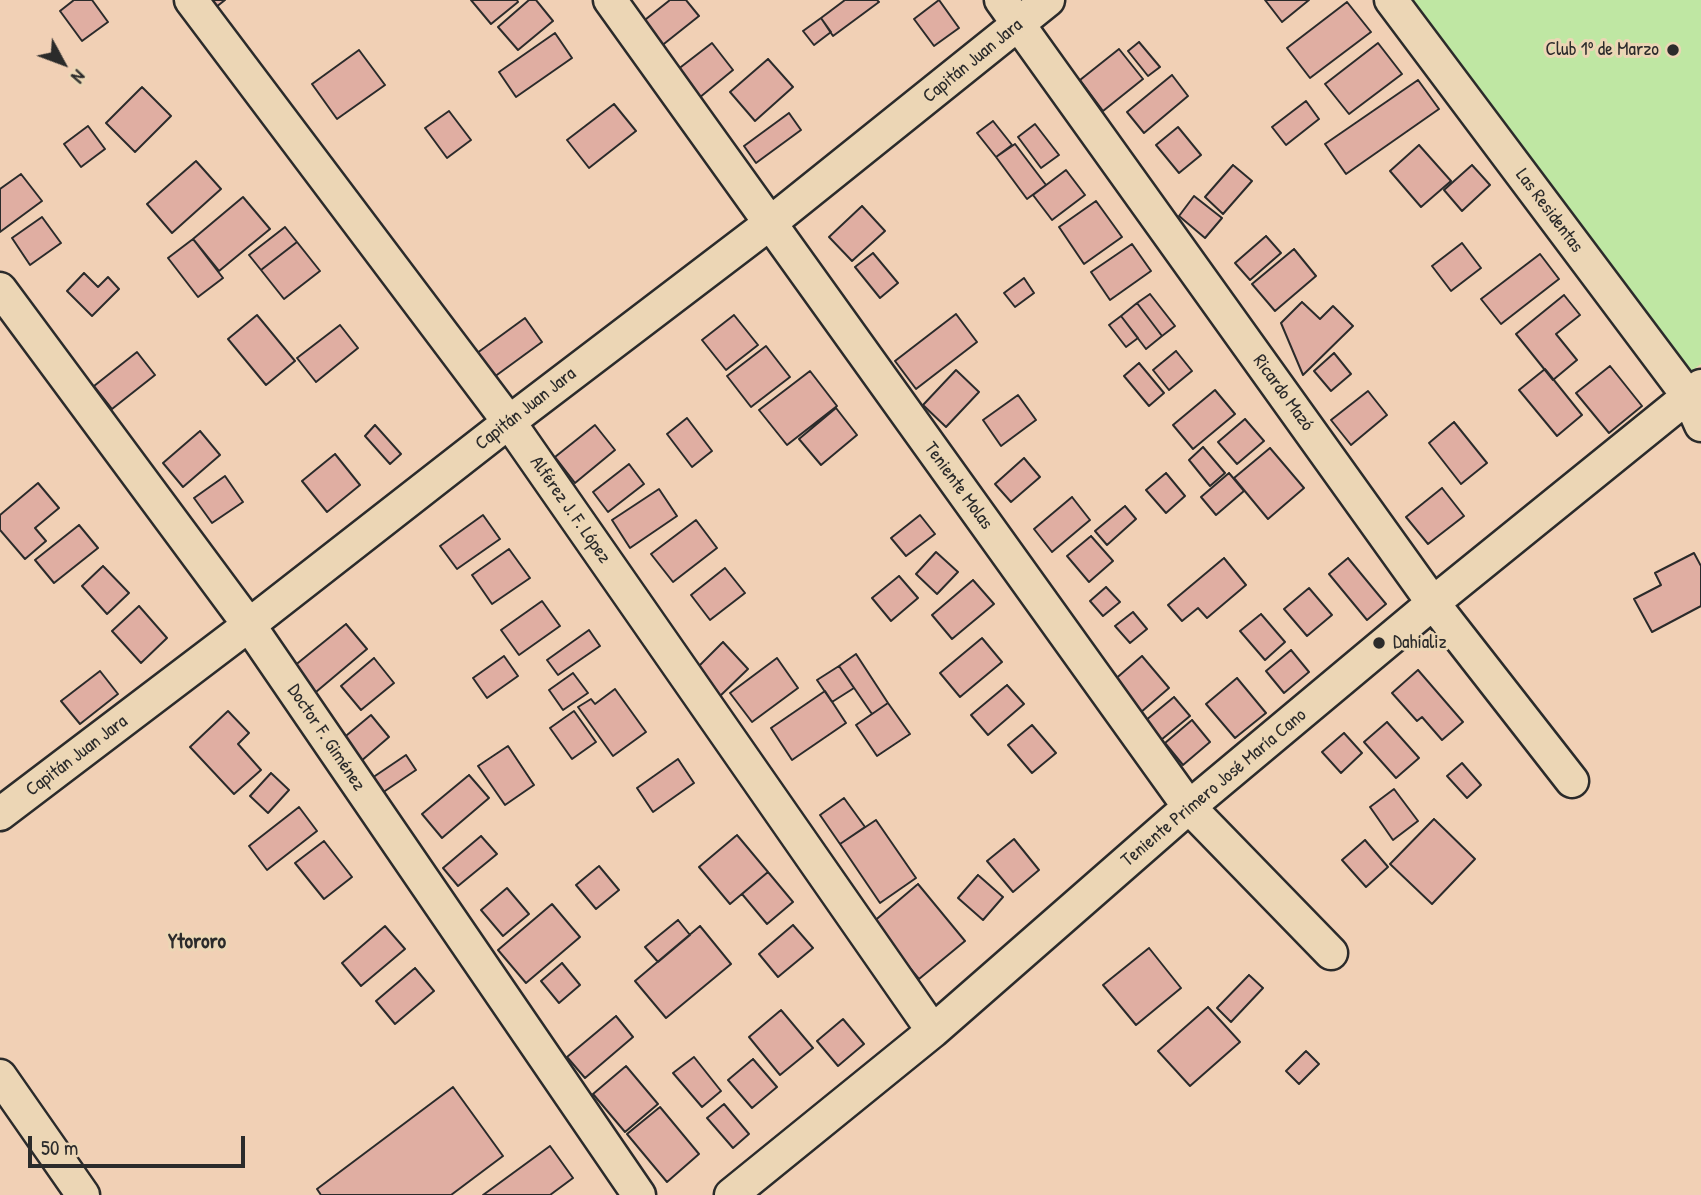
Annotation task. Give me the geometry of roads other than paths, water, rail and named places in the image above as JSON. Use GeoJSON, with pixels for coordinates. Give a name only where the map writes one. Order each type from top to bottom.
{"type":"FeatureCollection","features":[{"type":"Feature","properties":{"kind":"street","name":"Alférez J. F. López"},"geometry":{"type":"LineString","coordinates":[[191,0],[509,422],[933,1031]]}},
{"type":"Feature","properties":{"kind":"street","name":"Teniente Molas"},"geometry":{"type":"LineString","coordinates":[[610,0],[1189,807],[1331,953]]}},
{"type":"Feature","properties":{"kind":"street","name":"Capitán Juan Jara"},"geometry":{"type":"LineString","coordinates":[[0,814],[769,224],[1010,12],[1048,0]]}},
{"type":"Feature","properties":{"kind":"street","name":"Las Residentas"},"geometry":{"type":"LineString","coordinates":[[1391,0],[1694,391],[1701,425]]}},
{"type":"Feature","properties":{"kind":"street","name":"Ricardo Mazó"},"geometry":{"type":"LineString","coordinates":[[1010,12],[1433,603],[1572,780]]}},
{"type":"Feature","properties":{"kind":"street","name":"Doctor F. Giménez"},"geometry":{"type":"LineString","coordinates":[[0,289],[248,625],[639,1195]]}},
{"type":"Feature","properties":{"kind":"street","name":"Teniente Primero José María Cano"},"geometry":{"type":"LineString","coordinates":[[731,1195],[933,1031],[1189,807],[1433,603],[1694,391]]}},
{"type":"Feature","properties":{"kind":"street"},"geometry":{"type":"LineString","coordinates":[[0,1076],[83,1195]]}},
{"type":"Feature","properties":{"kind":"place","name":"Club 1º de Marzo"},"geometry":{"type":"Point","coordinates":[1673,50]}},
{"type":"Feature","properties":{"kind":"place","name":"Dahializ"},"geometry":{"type":"Point","coordinates":[1379,643]}},
{"type":"Feature","properties":{"kind":"district","name":"Ytororo"},"geometry":{"type":"Point","coordinates":[197,942]}}]}
